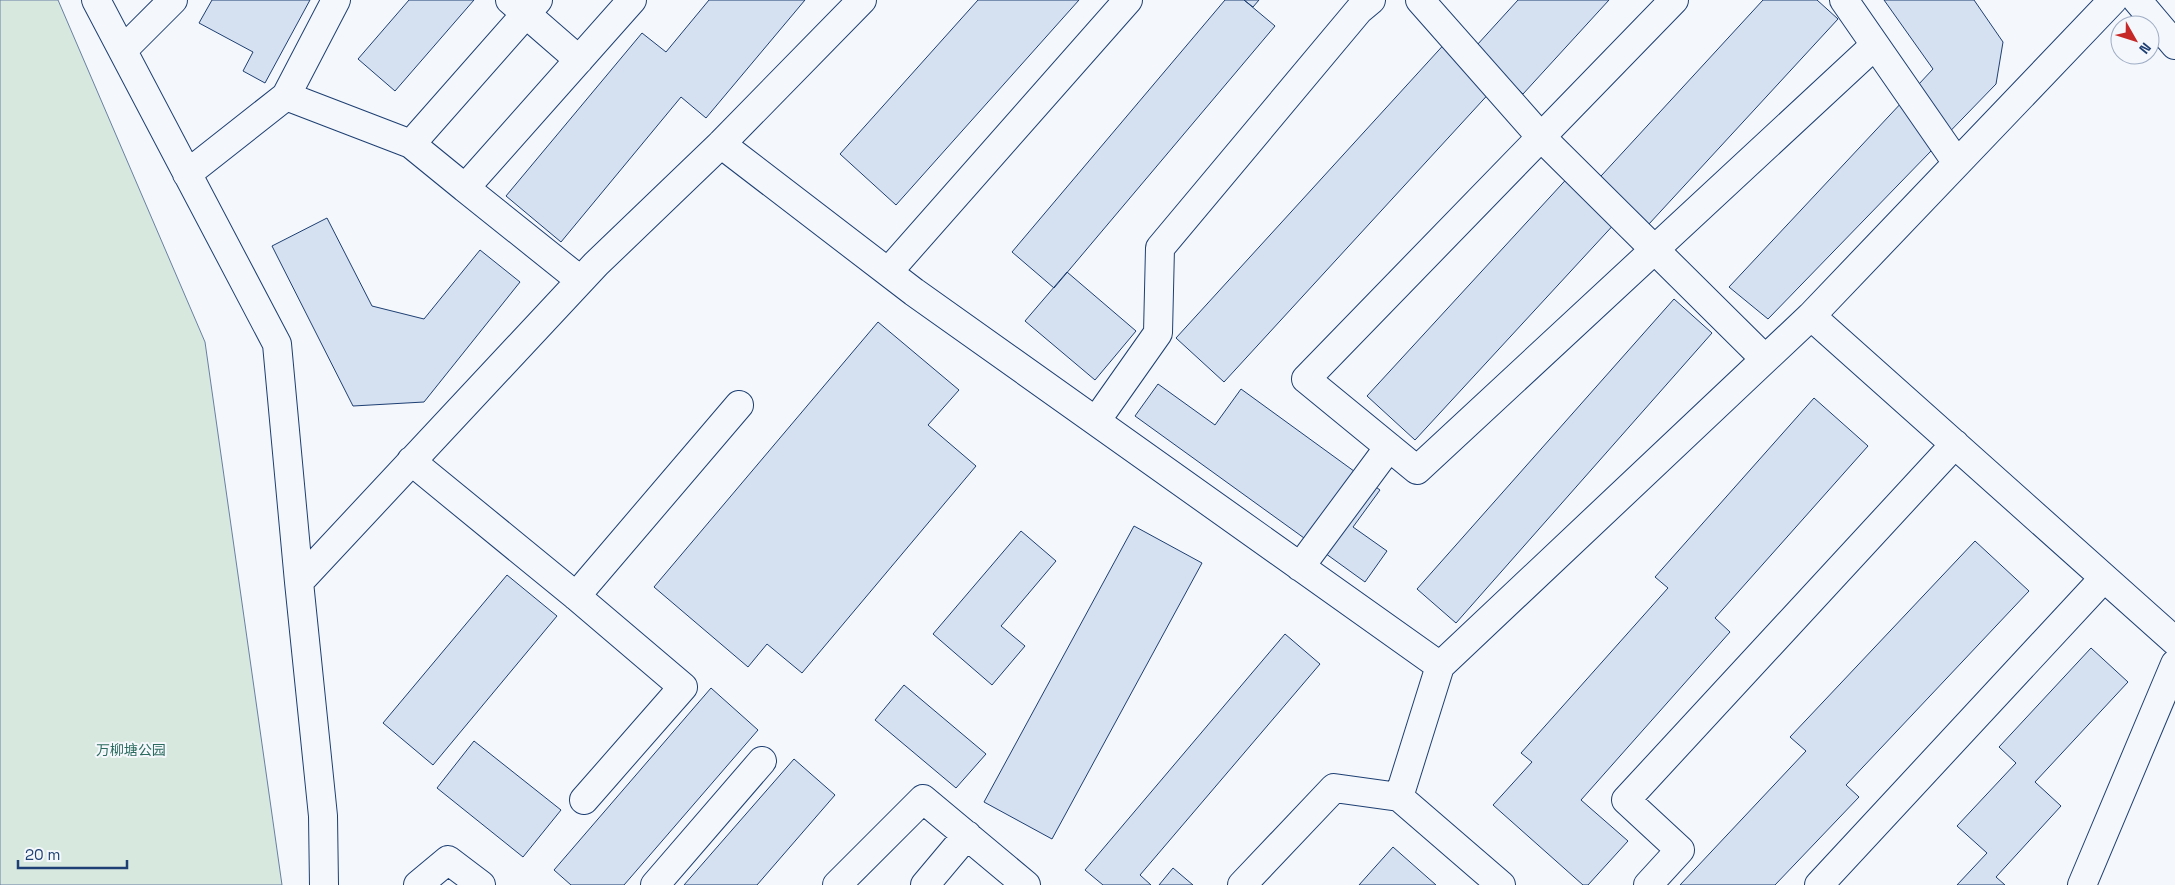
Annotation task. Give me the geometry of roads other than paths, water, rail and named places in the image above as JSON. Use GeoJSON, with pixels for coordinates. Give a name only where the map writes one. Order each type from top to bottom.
{"type":"FeatureCollection","features":[{"type":"Feature","properties":{"kind":"street"},"geometry":{"type":"LineString","coordinates":[[96,0],[277,344],[298,582],[323,816],[324,885]]}},
{"type":"Feature","properties":{"kind":"street"},"geometry":{"type":"LineString","coordinates":[[123,50],[173,0]]}},
{"type":"Feature","properties":{"kind":"street"},"geometry":{"type":"LineString","coordinates":[[187,174],[286,96],[336,0]]}},
{"type":"Feature","properties":{"kind":"street"},"geometry":{"type":"LineString","coordinates":[[465,188],[632,0]]}},
{"type":"Feature","properties":{"kind":"street"},"geometry":{"type":"LineString","coordinates":[[298,582],[580,280],[721,144],[862,0]]}},
{"type":"Feature","properties":{"kind":"street"},"geometry":{"type":"LineString","coordinates":[[888,272],[1128,0]]}},
{"type":"Feature","properties":{"kind":"street"},"geometry":{"type":"LineString","coordinates":[[1096,421],[1158,333],[1160,248],[1359,10],[1371,0]]}},
{"type":"Feature","properties":{"kind":"street"},"geometry":{"type":"LineString","coordinates":[[1420,0],[1541,137],[1765,359]]}},
{"type":"Feature","properties":{"kind":"street"},"geometry":{"type":"LineString","coordinates":[[1674,0],[1306,379],[1417,470],[1875,45]]}},
{"type":"Feature","properties":{"kind":"street"},"geometry":{"type":"LineString","coordinates":[[1844,0],[1957,163]]}},
{"type":"Feature","properties":{"kind":"street"},"geometry":{"type":"LineString","coordinates":[[1399,797],[1440,666],[1811,316],[2113,0]]}},
{"type":"Feature","properties":{"kind":"street"},"geometry":{"type":"LineString","coordinates":[[2137,0],[2175,45]]}},
{"type":"Feature","properties":{"kind":"street"},"geometry":{"type":"LineString","coordinates":[[411,144],[525,4],[578,60]]}},
{"type":"Feature","properties":{"kind":"street"},"geometry":{"type":"LineString","coordinates":[[286,96],[411,144],[580,280]]}},
{"type":"Feature","properties":{"kind":"street"},"geometry":{"type":"LineString","coordinates":[[721,144],[888,272],[1440,666]]}},
{"type":"Feature","properties":{"kind":"street"},"geometry":{"type":"LineString","coordinates":[[1811,316],[2175,642]]}},
{"type":"Feature","properties":{"kind":"street"},"geometry":{"type":"LineString","coordinates":[[576,596],[740,405]]}},
{"type":"Feature","properties":{"kind":"street"},"geometry":{"type":"LineString","coordinates":[[1648,885],[1680,850],[1626,800],[1955,444]]}},
{"type":"Feature","properties":{"kind":"street"},"geometry":{"type":"LineString","coordinates":[[1300,567],[1389,447]]}},
{"type":"Feature","properties":{"kind":"street"},"geometry":{"type":"LineString","coordinates":[[411,461],[576,596],[683,687],[584,800]]}},
{"type":"Feature","properties":{"kind":"street"},"geometry":{"type":"LineString","coordinates":[[1819,885],[2104,578]]}},
{"type":"Feature","properties":{"kind":"street"},"geometry":{"type":"LineString","coordinates":[[2082,885],[2175,664]]}},
{"type":"Feature","properties":{"kind":"street"},"geometry":{"type":"LineString","coordinates":[[655,885],[762,761]]}},
{"type":"Feature","properties":{"kind":"street"},"geometry":{"type":"LineString","coordinates":[[1242,885],[1334,788],[1399,797],[1501,885]]}},
{"type":"Feature","properties":{"kind":"street"},"geometry":{"type":"LineString","coordinates":[[837,885],[923,799],[1026,885]]}},
{"type":"Feature","properties":{"kind":"street"},"geometry":{"type":"LineString","coordinates":[[925,885],[967,836]]}},
{"type":"Feature","properties":{"kind":"street"},"geometry":{"type":"LineString","coordinates":[[418,885],[448,860],[481,885]]}},
{"type":"Feature","properties":{"kind":"park label","name":"万柳塘公园"},"geometry":{"type":"Point","coordinates":[131,750]}}]}
